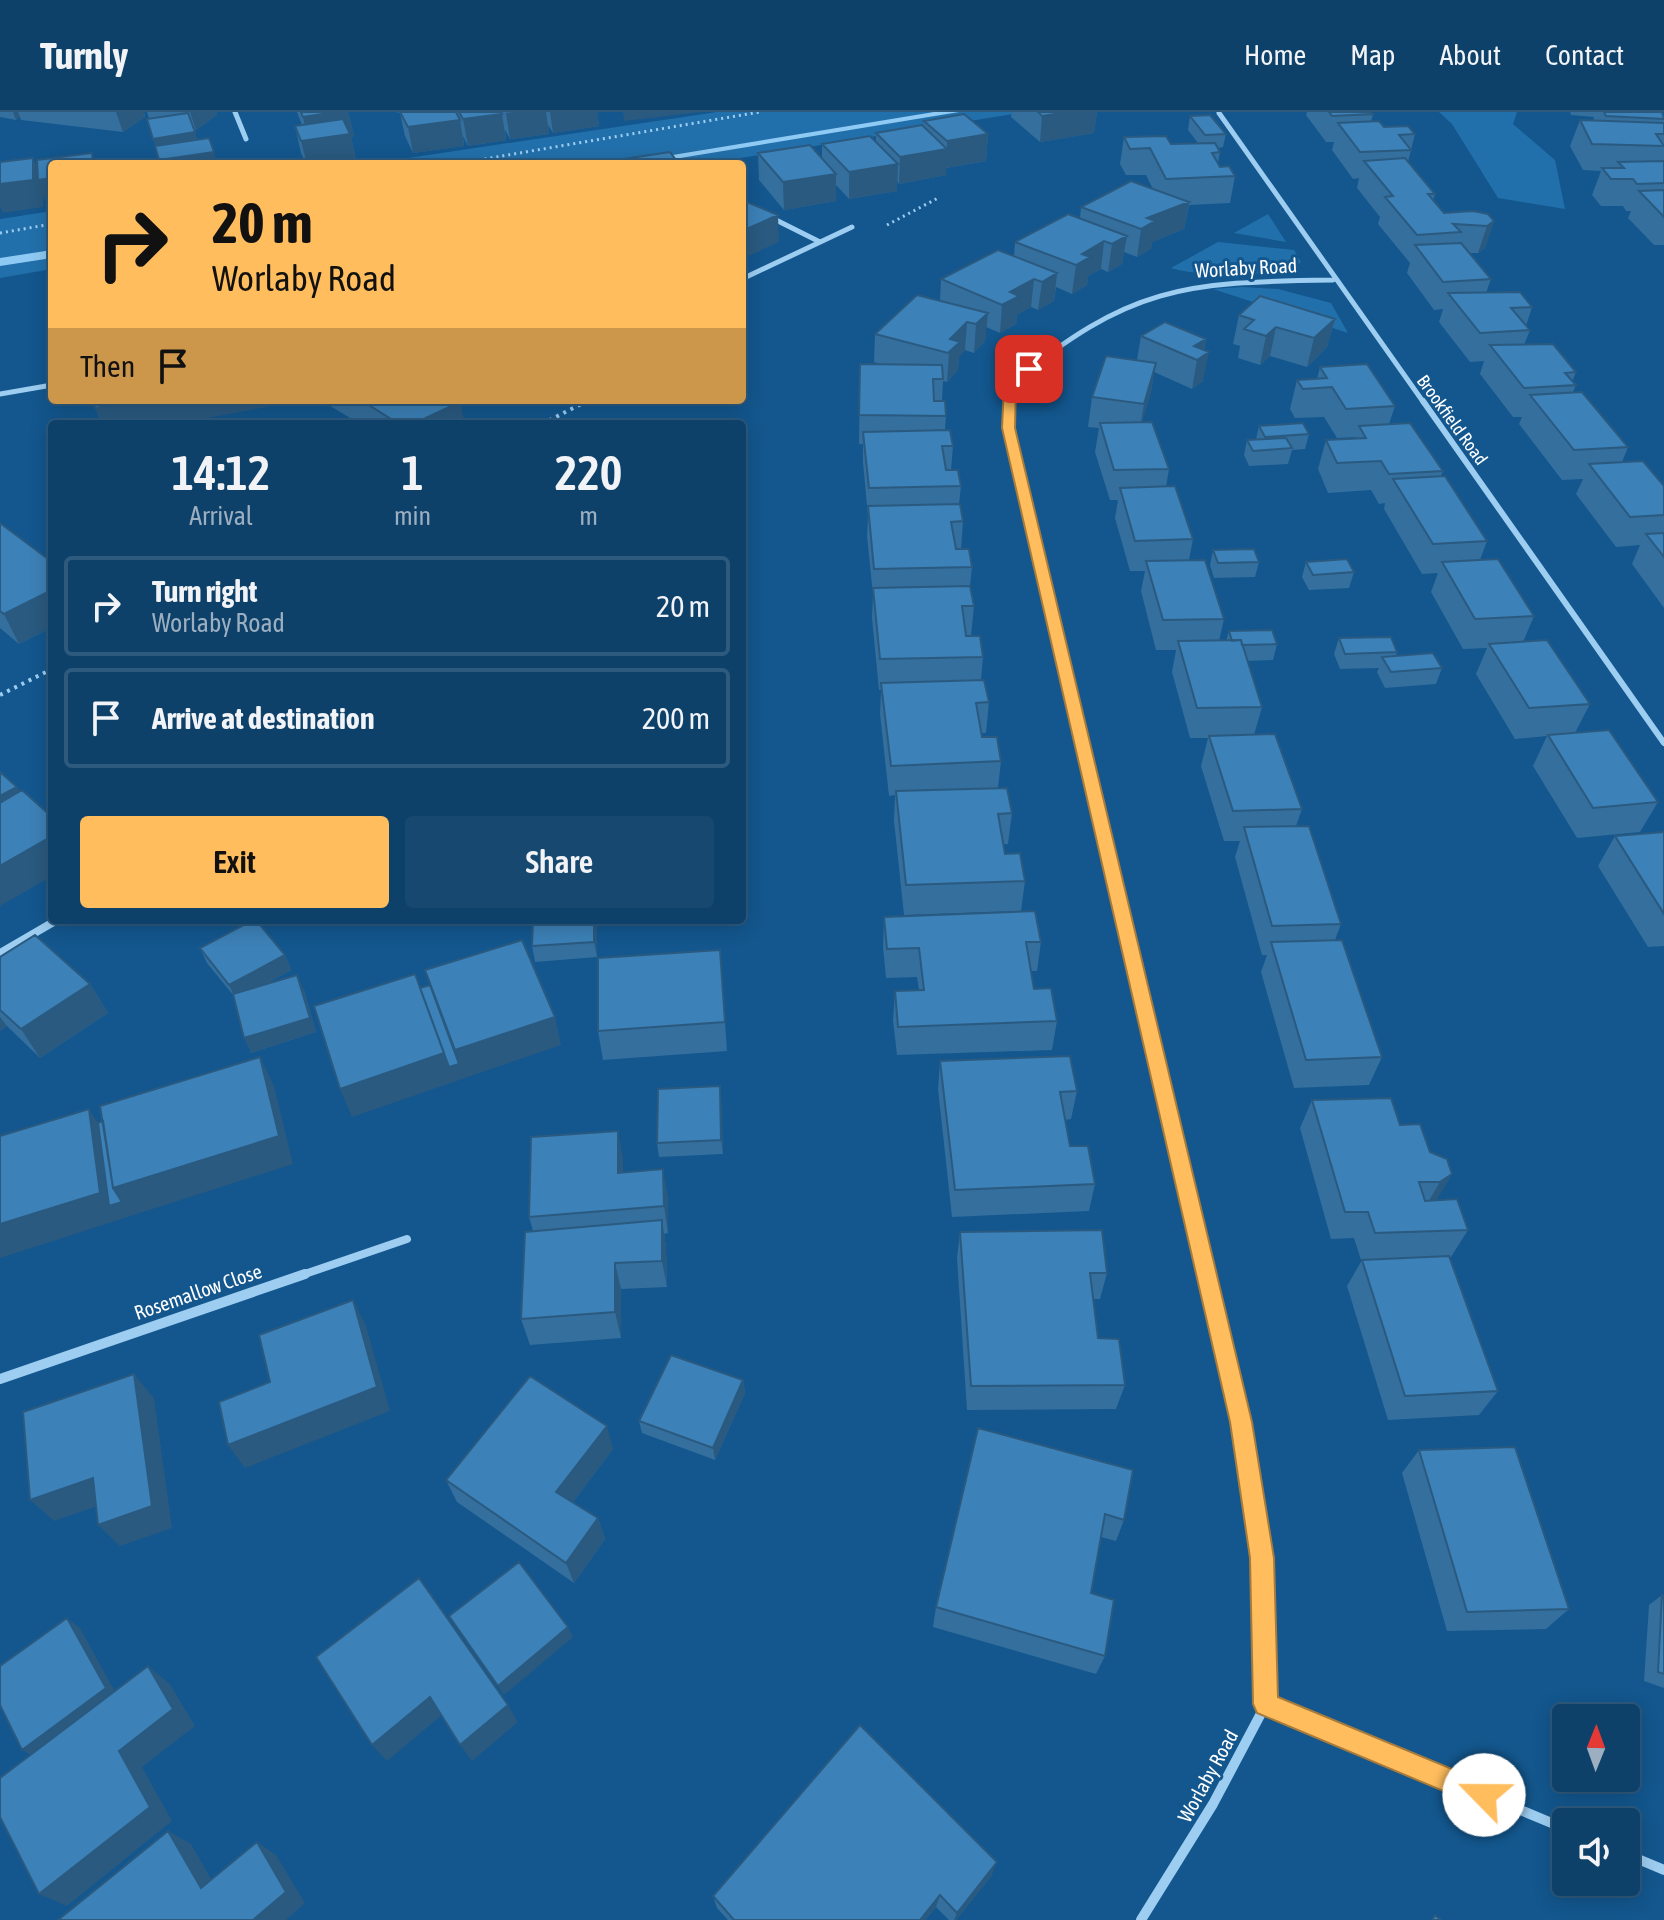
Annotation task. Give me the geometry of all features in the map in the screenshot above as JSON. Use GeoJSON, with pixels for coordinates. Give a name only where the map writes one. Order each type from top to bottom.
{"type":"FeatureCollection","features":[{"type":"Feature","properties":{"kind":"street"},"geometry":{"type":"LineString","coordinates":[[235,112],[246,139]]}},
{"type":"Feature","properties":{"kind":"street","name":"Brookfield Road"},"geometry":{"type":"LineString","coordinates":[[1219,113],[1333,280],[1664,743]]}},
{"type":"Feature","properties":{"kind":"street"},"geometry":{"type":"LineString","coordinates":[[774,219],[820,242]]}},
{"type":"Feature","properties":{"kind":"street"},"geometry":{"type":"LineString","coordinates":[[746,277],[852,227]]}},
{"type":"Feature","properties":{"kind":"street","name":"Worlaby Road"},"geometry":{"type":"LineString","coordinates":[[1141,1920],[1213,1804],[1266,1704],[1262,1558],[1241,1422],[1008,428],[1010,385],[1048,352],[1136,301],[1189,286],[1333,280]]}},
{"type":"Feature","properties":{"kind":"street"},"geometry":{"type":"LineString","coordinates":[[0,394],[48,386]]}},
{"type":"Feature","properties":{"kind":"street"},"geometry":{"type":"LineString","coordinates":[[0,953],[50,924]]}},
{"type":"Feature","properties":{"kind":"street","name":"Rosemallow Close"},"geometry":{"type":"LineString","coordinates":[[0,1379],[407,1239]]}},
{"type":"Feature","properties":{"kind":"street"},"geometry":{"type":"LineString","coordinates":[[1266,1704],[1552,1823]]}},
{"type":"Feature","properties":{"kind":"street"},"geometry":{"type":"LineString","coordinates":[[1640,1860],[1664,1870]]}},
{"type":"Feature","properties":{"kind":"path"},"geometry":{"type":"LineString","coordinates":[[478,160],[760,112]]}},
{"type":"Feature","properties":{"kind":"path"},"geometry":{"type":"LineString","coordinates":[[0,233],[48,225]]}},
{"type":"Feature","properties":{"kind":"path"},"geometry":{"type":"LineString","coordinates":[[550,420],[582,404]]}},
{"type":"Feature","properties":{"kind":"path"},"geometry":{"type":"LineString","coordinates":[[0,695],[48,671]]}},
{"type":"Feature","properties":{"kind":"shaded area"},"geometry":{"type":"Polygon","coordinates":[[[717,112],[1025,112],[729,160],[395,160],[717,112]]]}},
{"type":"Feature","properties":{"kind":"shaded area"},"geometry":{"type":"Polygon","coordinates":[[[1439,112],[1517,112],[1513,124],[1555,160],[1565,209],[1498,198],[1452,124],[1439,112]]]}},
{"type":"Feature","properties":{"kind":"shaded area"},"geometry":{"type":"Polygon","coordinates":[[[48,212],[48,270],[0,278],[0,219],[48,212]]]}},
{"type":"Feature","properties":{"kind":"shaded area"},"geometry":{"type":"Polygon","coordinates":[[[1268,214],[1286,242],[1234,233],[1268,214]]]}},
{"type":"Feature","properties":{"kind":"shaded area"},"geometry":{"type":"Polygon","coordinates":[[[1218,242],[1294,250],[1301,262],[1276,271],[1258,273],[1217,274],[1171,268],[1218,242]]]}},
{"type":"Feature","properties":{"kind":"shaded area"},"geometry":{"type":"Polygon","coordinates":[[[1213,289],[1278,289],[1331,303],[1348,333],[1213,289]]]}},
{"type":"Feature","properties":{"kind":"building"},"geometry":{"type":"Polygon","coordinates":[[[301,112],[336,112],[303,117],[301,112]]]}},
{"type":"Feature","properties":{"kind":"building"},"geometry":{"type":"Polygon","coordinates":[[[400,112],[456,112],[460,120],[408,127],[400,112]]]}},
{"type":"Feature","properties":{"kind":"building"},"geometry":{"type":"Polygon","coordinates":[[[459,112],[501,112],[502,114],[463,119],[459,112]]]}},
{"type":"Feature","properties":{"kind":"building"},"geometry":{"type":"Polygon","coordinates":[[[1038,112],[1068,112],[1042,116],[1038,112]]]}},
{"type":"Feature","properties":{"kind":"building"},"geometry":{"type":"Polygon","coordinates":[[[1329,112],[1371,112],[1373,114],[1332,116],[1329,112]]]}},
{"type":"Feature","properties":{"kind":"building"},"geometry":{"type":"Polygon","coordinates":[[[1604,112],[1662,112],[1664,119],[1606,116],[1604,112]]]}},
{"type":"Feature","properties":{"kind":"building"},"geometry":{"type":"Polygon","coordinates":[[[188,113],[195,132],[153,139],[147,119],[188,113]]]}},
{"type":"Feature","properties":{"kind":"building"},"geometry":{"type":"Polygon","coordinates":[[[964,114],[988,134],[947,141],[924,121],[964,114]]]}},
{"type":"Feature","properties":{"kind":"building"},"geometry":{"type":"Polygon","coordinates":[[[1210,115],[1226,134],[1205,135],[1190,116],[1210,115]]]}},
{"type":"Feature","properties":{"kind":"building"},"geometry":{"type":"Polygon","coordinates":[[[343,119],[350,134],[301,141],[295,126],[343,119]]]}},
{"type":"Feature","properties":{"kind":"building"},"geometry":{"type":"Polygon","coordinates":[[[1580,120],[1664,123],[1664,134],[1656,134],[1664,146],[1592,144],[1580,120]]]}},
{"type":"Feature","properties":{"kind":"building"},"geometry":{"type":"Polygon","coordinates":[[[1379,121],[1384,127],[1408,126],[1415,134],[1399,135],[1411,150],[1360,152],[1338,123],[1379,121]]]}},
{"type":"Feature","properties":{"kind":"building"},"geometry":{"type":"Polygon","coordinates":[[[922,125],[947,149],[900,157],[876,133],[922,125]]]}},
{"type":"Feature","properties":{"kind":"building"},"geometry":{"type":"Polygon","coordinates":[[[870,136],[898,164],[849,172],[822,144],[870,136]]]}},
{"type":"Feature","properties":{"kind":"building"},"geometry":{"type":"Polygon","coordinates":[[[1166,136],[1171,144],[1215,143],[1220,152],[1212,153],[1220,167],[1229,166],[1235,176],[1166,179],[1150,148],[1130,149],[1124,137],[1166,136]]]}},
{"type":"Feature","properties":{"kind":"building"},"geometry":{"type":"Polygon","coordinates":[[[209,138],[214,152],[159,160],[155,146],[209,138]]]}},
{"type":"Feature","properties":{"kind":"building"},"geometry":{"type":"Polygon","coordinates":[[[810,145],[836,174],[783,182],[758,153],[810,145]]]}},
{"type":"Feature","properties":{"kind":"building"},"geometry":{"type":"Polygon","coordinates":[[[670,152],[676,160],[617,160],[670,152]]]}},
{"type":"Feature","properties":{"kind":"building"},"geometry":{"type":"Polygon","coordinates":[[[92,153],[93,160],[48,160],[48,179],[38,180],[37,160],[92,153]]]}},
{"type":"Feature","properties":{"kind":"building"},"geometry":{"type":"Polygon","coordinates":[[[33,158],[33,180],[0,184],[0,162],[33,158]]]}},
{"type":"Feature","properties":{"kind":"building"},"geometry":{"type":"Polygon","coordinates":[[[1405,158],[1435,194],[1428,194],[1444,213],[1473,211],[1488,214],[1494,221],[1487,226],[1453,224],[1461,232],[1417,235],[1385,197],[1393,196],[1364,161],[1405,158]]]}},
{"type":"Feature","properties":{"kind":"building"},"geometry":{"type":"Polygon","coordinates":[[[1664,161],[1664,183],[1637,184],[1633,179],[1611,179],[1602,168],[1624,168],[1618,162],[1664,161]]]}},
{"type":"Feature","properties":{"kind":"building"},"geometry":{"type":"Polygon","coordinates":[[[1131,181],[1189,202],[1147,218],[1155,221],[1141,229],[1081,207],[1131,181]]]}},
{"type":"Feature","properties":{"kind":"building"},"geometry":{"type":"Polygon","coordinates":[[[1664,190],[1664,217],[1639,191],[1664,190]]]}},
{"type":"Feature","properties":{"kind":"building"},"geometry":{"type":"Polygon","coordinates":[[[746,202],[778,215],[746,229],[746,202]]]}},
{"type":"Feature","properties":{"kind":"building"},"geometry":{"type":"Polygon","coordinates":[[[1068,214],[1127,236],[1112,244],[1104,241],[1082,254],[1090,257],[1076,265],[1015,242],[1068,214]]]}},
{"type":"Feature","properties":{"kind":"building"},"geometry":{"type":"Polygon","coordinates":[[[1461,243],[1491,279],[1443,282],[1415,245],[1461,243]]]}},
{"type":"Feature","properties":{"kind":"building"},"geometry":{"type":"Polygon","coordinates":[[[998,250],[1057,273],[1042,282],[1034,279],[1010,292],[1019,296],[1002,305],[941,279],[998,250]]]}},
{"type":"Feature","properties":{"kind":"building"},"geometry":{"type":"Polygon","coordinates":[[[1520,292],[1532,307],[1511,308],[1530,330],[1480,333],[1448,293],[1520,292]]]}},
{"type":"Feature","properties":{"kind":"building"},"geometry":{"type":"Polygon","coordinates":[[[917,295],[988,313],[976,324],[967,322],[950,339],[960,342],[948,353],[875,334],[917,295]]]}},
{"type":"Feature","properties":{"kind":"building"},"geometry":{"type":"Polygon","coordinates":[[[1260,296],[1335,319],[1314,338],[1276,327],[1266,336],[1244,329],[1254,320],[1239,315],[1260,296]]]}},
{"type":"Feature","properties":{"kind":"building"},"geometry":{"type":"Polygon","coordinates":[[[1165,322],[1206,339],[1194,346],[1209,352],[1197,360],[1141,336],[1165,322]]]}},
{"type":"Feature","properties":{"kind":"building"},"geometry":{"type":"Polygon","coordinates":[[[1553,344],[1576,372],[1565,373],[1576,385],[1524,388],[1490,345],[1553,344]]]}},
{"type":"Feature","properties":{"kind":"building"},"geometry":{"type":"Polygon","coordinates":[[[1106,356],[1156,363],[1144,404],[1092,397],[1106,356]]]}},
{"type":"Feature","properties":{"kind":"building"},"geometry":{"type":"Polygon","coordinates":[[[860,364],[942,365],[943,379],[933,379],[934,401],[945,401],[946,416],[859,415],[860,364]]]}},
{"type":"Feature","properties":{"kind":"building"},"geometry":{"type":"Polygon","coordinates":[[[1367,364],[1395,406],[1346,409],[1332,387],[1303,389],[1297,380],[1327,378],[1320,367],[1367,364]]]}},
{"type":"Feature","properties":{"kind":"building"},"geometry":{"type":"Polygon","coordinates":[[[1582,392],[1628,447],[1574,450],[1530,395],[1582,392]]]}},
{"type":"Feature","properties":{"kind":"building"},"geometry":{"type":"Polygon","coordinates":[[[94,404],[116,404],[95,408],[94,404]]]}},
{"type":"Feature","properties":{"kind":"building"},"geometry":{"type":"Polygon","coordinates":[[[367,404],[456,404],[422,420],[393,420],[367,404]]]}},
{"type":"Feature","properties":{"kind":"building"},"geometry":{"type":"Polygon","coordinates":[[[1152,422],[1169,469],[1114,470],[1100,423],[1152,422]]]}},
{"type":"Feature","properties":{"kind":"building"},"geometry":{"type":"Polygon","coordinates":[[[1303,423],[1309,434],[1265,437],[1259,426],[1303,423]]]}},
{"type":"Feature","properties":{"kind":"building"},"geometry":{"type":"Polygon","coordinates":[[[1410,423],[1443,471],[1389,474],[1381,461],[1337,463],[1326,440],[1366,438],[1359,426],[1410,423]]]}},
{"type":"Feature","properties":{"kind":"building"},"geometry":{"type":"Polygon","coordinates":[[[950,430],[953,446],[942,446],[946,470],[958,470],[961,486],[869,488],[863,432],[950,430]]]}},
{"type":"Feature","properties":{"kind":"building"},"geometry":{"type":"Polygon","coordinates":[[[1286,438],[1292,448],[1253,451],[1247,440],[1286,438]]]}},
{"type":"Feature","properties":{"kind":"building"},"geometry":{"type":"Polygon","coordinates":[[[1643,461],[1664,486],[1664,515],[1630,517],[1589,464],[1643,461]]]}},
{"type":"Feature","properties":{"kind":"building"},"geometry":{"type":"Polygon","coordinates":[[[1445,476],[1487,541],[1433,544],[1393,479],[1445,476]]]}},
{"type":"Feature","properties":{"kind":"building"},"geometry":{"type":"Polygon","coordinates":[[[1175,486],[1193,539],[1135,541],[1120,488],[1175,486]]]}},
{"type":"Feature","properties":{"kind":"building"},"geometry":{"type":"Polygon","coordinates":[[[960,504],[963,521],[951,522],[956,549],[969,549],[972,567],[874,569],[868,506],[960,504]]]}},
{"type":"Feature","properties":{"kind":"building"},"geometry":{"type":"Polygon","coordinates":[[[0,523],[48,559],[48,592],[4,614],[0,611],[0,523]]]}},
{"type":"Feature","properties":{"kind":"building"},"geometry":{"type":"Polygon","coordinates":[[[1664,533],[1664,557],[1646,534],[1664,533]]]}},
{"type":"Feature","properties":{"kind":"building"},"geometry":{"type":"Polygon","coordinates":[[[1254,549],[1259,562],[1218,563],[1213,550],[1254,549]]]}},
{"type":"Feature","properties":{"kind":"building"},"geometry":{"type":"Polygon","coordinates":[[[1347,559],[1354,572],[1313,575],[1306,562],[1347,559]]]}},
{"type":"Feature","properties":{"kind":"building"},"geometry":{"type":"Polygon","coordinates":[[[1498,559],[1534,616],[1475,619],[1442,562],[1498,559]]]}},
{"type":"Feature","properties":{"kind":"building"},"geometry":{"type":"Polygon","coordinates":[[[1205,560],[1224,619],[1163,620],[1146,561],[1205,560]]]}},
{"type":"Feature","properties":{"kind":"building"},"geometry":{"type":"Polygon","coordinates":[[[970,586],[974,606],[962,606],[966,636],[980,636],[983,657],[880,659],[873,588],[970,586]]]}},
{"type":"Feature","properties":{"kind":"building"},"geometry":{"type":"Polygon","coordinates":[[[1272,630],[1277,644],[1242,645],[1241,640],[1232,641],[1229,631],[1272,630]]]}},
{"type":"Feature","properties":{"kind":"building"},"geometry":{"type":"Polygon","coordinates":[[[1391,637],[1397,652],[1345,654],[1339,638],[1391,637]]]}},
{"type":"Feature","properties":{"kind":"building"},"geometry":{"type":"Polygon","coordinates":[[[1241,640],[1262,707],[1197,708],[1178,641],[1241,640]]]}},
{"type":"Feature","properties":{"kind":"building"},"geometry":{"type":"Polygon","coordinates":[[[1547,640],[1590,704],[1529,708],[1489,644],[1547,640]]]}},
{"type":"Feature","properties":{"kind":"building"},"geometry":{"type":"Polygon","coordinates":[[[1433,653],[1442,668],[1391,672],[1382,657],[1433,653]]]}},
{"type":"Feature","properties":{"kind":"building"},"geometry":{"type":"Polygon","coordinates":[[[984,680],[989,702],[976,703],[982,737],[997,737],[1001,761],[891,766],[881,683],[984,680]]]}},
{"type":"Feature","properties":{"kind":"building"},"geometry":{"type":"Polygon","coordinates":[[[1609,730],[1658,802],[1593,808],[1548,735],[1609,730]]]}},
{"type":"Feature","properties":{"kind":"building"},"geometry":{"type":"Polygon","coordinates":[[[1275,734],[1302,809],[1233,811],[1209,736],[1275,734]]]}},
{"type":"Feature","properties":{"kind":"building"},"geometry":{"type":"Polygon","coordinates":[[[0,772],[17,787],[0,796],[0,772]]]}},
{"type":"Feature","properties":{"kind":"building"},"geometry":{"type":"Polygon","coordinates":[[[1007,788],[1012,813],[998,814],[1005,854],[1020,853],[1025,881],[906,885],[896,791],[1007,788]]]}},
{"type":"Feature","properties":{"kind":"building"},"geometry":{"type":"Polygon","coordinates":[[[22,790],[48,813],[48,838],[0,866],[0,803],[22,790]]]}},
{"type":"Feature","properties":{"kind":"building"},"geometry":{"type":"Polygon","coordinates":[[[1309,826],[1341,924],[1272,926],[1244,827],[1309,826]]]}},
{"type":"Feature","properties":{"kind":"building"},"geometry":{"type":"Polygon","coordinates":[[[1664,832],[1664,914],[1615,836],[1664,832]]]}},
{"type":"Feature","properties":{"kind":"building"},"geometry":{"type":"Polygon","coordinates":[[[1035,911],[1041,942],[1026,942],[1034,989],[1051,988],[1057,1021],[898,1027],[895,991],[924,990],[919,948],[887,949],[884,917],[1035,911]]]}},
{"type":"Feature","properties":{"kind":"building"},"geometry":{"type":"Polygon","coordinates":[[[245,924],[259,924],[285,955],[229,985],[200,948],[245,924]]]}},
{"type":"Feature","properties":{"kind":"building"},"geometry":{"type":"Polygon","coordinates":[[[533,924],[594,924],[594,942],[532,946],[533,924]]]}},
{"type":"Feature","properties":{"kind":"building"},"geometry":{"type":"Polygon","coordinates":[[[35,935],[90,984],[21,1029],[0,1010],[0,957],[35,935]]]}},
{"type":"Feature","properties":{"kind":"building"},"geometry":{"type":"Polygon","coordinates":[[[522,940],[555,1017],[455,1050],[425,970],[522,940]]]}},
{"type":"Feature","properties":{"kind":"building"},"geometry":{"type":"Polygon","coordinates":[[[1342,940],[1382,1057],[1306,1060],[1271,942],[1342,940]]]}},
{"type":"Feature","properties":{"kind":"building"},"geometry":{"type":"Polygon","coordinates":[[[720,950],[725,1022],[598,1031],[598,958],[720,950]]]}},
{"type":"Feature","properties":{"kind":"building"},"geometry":{"type":"Polygon","coordinates":[[[415,974],[444,1053],[340,1089],[314,1006],[415,974]]]}},
{"type":"Feature","properties":{"kind":"building"},"geometry":{"type":"Polygon","coordinates":[[[297,975],[310,1018],[244,1038],[233,994],[297,975]]]}},
{"type":"Feature","properties":{"kind":"building"},"geometry":{"type":"Polygon","coordinates":[[[430,985],[459,1064],[449,1067],[420,988],[430,985]]]}},
{"type":"Feature","properties":{"kind":"building"},"geometry":{"type":"Polygon","coordinates":[[[1070,1056],[1077,1091],[1060,1092],[1070,1146],[1088,1146],[1095,1184],[955,1190],[940,1061],[1070,1056]]]}},
{"type":"Feature","properties":{"kind":"building"},"geometry":{"type":"Polygon","coordinates":[[[260,1057],[279,1136],[113,1188],[100,1106],[260,1057]]]}},
{"type":"Feature","properties":{"kind":"building"},"geometry":{"type":"Polygon","coordinates":[[[720,1086],[721,1140],[657,1143],[658,1089],[720,1086]]]}},
{"type":"Feature","properties":{"kind":"building"},"geometry":{"type":"Polygon","coordinates":[[[1391,1098],[1400,1125],[1420,1124],[1430,1152],[1447,1159],[1452,1174],[1440,1182],[1419,1182],[1425,1201],[1457,1199],[1468,1230],[1375,1233],[1368,1212],[1345,1212],[1312,1100],[1391,1098]]]}},
{"type":"Feature","properties":{"kind":"building"},"geometry":{"type":"Polygon","coordinates":[[[89,1109],[100,1193],[0,1224],[0,1136],[89,1109]]]}},
{"type":"Feature","properties":{"kind":"building"},"geometry":{"type":"Polygon","coordinates":[[[103,1121],[113,1188],[122,1202],[109,1206],[98,1123],[103,1121]]]}},
{"type":"Feature","properties":{"kind":"building"},"geometry":{"type":"Polygon","coordinates":[[[618,1131],[618,1173],[663,1169],[664,1206],[529,1217],[531,1137],[618,1131]]]}},
{"type":"Feature","properties":{"kind":"building"},"geometry":{"type":"Polygon","coordinates":[[[662,1220],[662,1261],[615,1263],[615,1312],[521,1319],[525,1232],[662,1220]]]}},
{"type":"Feature","properties":{"kind":"building"},"geometry":{"type":"Polygon","coordinates":[[[1102,1230],[1107,1273],[1090,1273],[1098,1338],[1119,1339],[1125,1385],[971,1386],[960,1232],[1102,1230]]]}},
{"type":"Feature","properties":{"kind":"building"},"geometry":{"type":"Polygon","coordinates":[[[1449,1256],[1498,1391],[1405,1396],[1362,1260],[1449,1256]]]}},
{"type":"Feature","properties":{"kind":"building"},"geometry":{"type":"Polygon","coordinates":[[[353,1300],[377,1387],[228,1445],[219,1402],[270,1382],[259,1335],[353,1300]]]}},
{"type":"Feature","properties":{"kind":"building"},"geometry":{"type":"Polygon","coordinates":[[[671,1355],[743,1380],[713,1448],[639,1421],[671,1355]]]}},
{"type":"Feature","properties":{"kind":"building"},"geometry":{"type":"Polygon","coordinates":[[[134,1374],[152,1506],[98,1525],[93,1478],[30,1500],[23,1412],[134,1374]]]}},
{"type":"Feature","properties":{"kind":"building"},"geometry":{"type":"Polygon","coordinates":[[[530,1376],[607,1426],[556,1492],[598,1518],[566,1563],[446,1480],[530,1376]]]}},
{"type":"Feature","properties":{"kind":"building"},"geometry":{"type":"Polygon","coordinates":[[[978,1428],[1133,1470],[1124,1520],[1105,1514],[1091,1593],[1114,1600],[1105,1656],[936,1607],[978,1428]]]}},
{"type":"Feature","properties":{"kind":"building"},"geometry":{"type":"Polygon","coordinates":[[[1515,1447],[1569,1609],[1467,1612],[1419,1450],[1515,1447]]]}},
{"type":"Feature","properties":{"kind":"building"},"geometry":{"type":"Polygon","coordinates":[[[519,1562],[568,1627],[498,1686],[449,1616],[519,1562]]]}},
{"type":"Feature","properties":{"kind":"building"},"geometry":{"type":"Polygon","coordinates":[[[419,1578],[508,1705],[460,1745],[430,1697],[372,1745],[316,1657],[419,1578]]]}},
{"type":"Feature","properties":{"kind":"building"},"geometry":{"type":"Polygon","coordinates":[[[1664,1596],[1664,1674],[1658,1672],[1664,1596]]]}},
{"type":"Feature","properties":{"kind":"building"},"geometry":{"type":"Polygon","coordinates":[[[67,1618],[106,1688],[22,1750],[0,1705],[0,1666],[67,1618]]]}},
{"type":"Feature","properties":{"kind":"building"},"geometry":{"type":"Polygon","coordinates":[[[148,1666],[173,1709],[119,1751],[150,1807],[39,1894],[0,1817],[0,1778],[148,1666]]]}},
{"type":"Feature","properties":{"kind":"building"},"geometry":{"type":"Polygon","coordinates":[[[860,1725],[997,1862],[957,1913],[940,1895],[920,1920],[734,1920],[713,1896],[860,1725]]]}},
{"type":"Feature","properties":{"kind":"building"},"geometry":{"type":"Polygon","coordinates":[[[168,1831],[201,1888],[257,1842],[286,1892],[253,1920],[58,1920],[168,1831]]]}},
{"type":"Feature","properties":{"kind":"waterway"},"geometry":{"type":"LineString","coordinates":[[648,160],[954,112]]}},
{"type":"Feature","properties":{"kind":"waterway"},"geometry":{"type":"LineString","coordinates":[[0,262],[48,255]]}},
{"type":"Feature","properties":{"kind":"route"},"geometry":{"type":"LineString","coordinates":[[1029,369],[1010,385],[1008,428],[1241,1422],[1262,1558],[1266,1704],[1484,1795]]}}]}
